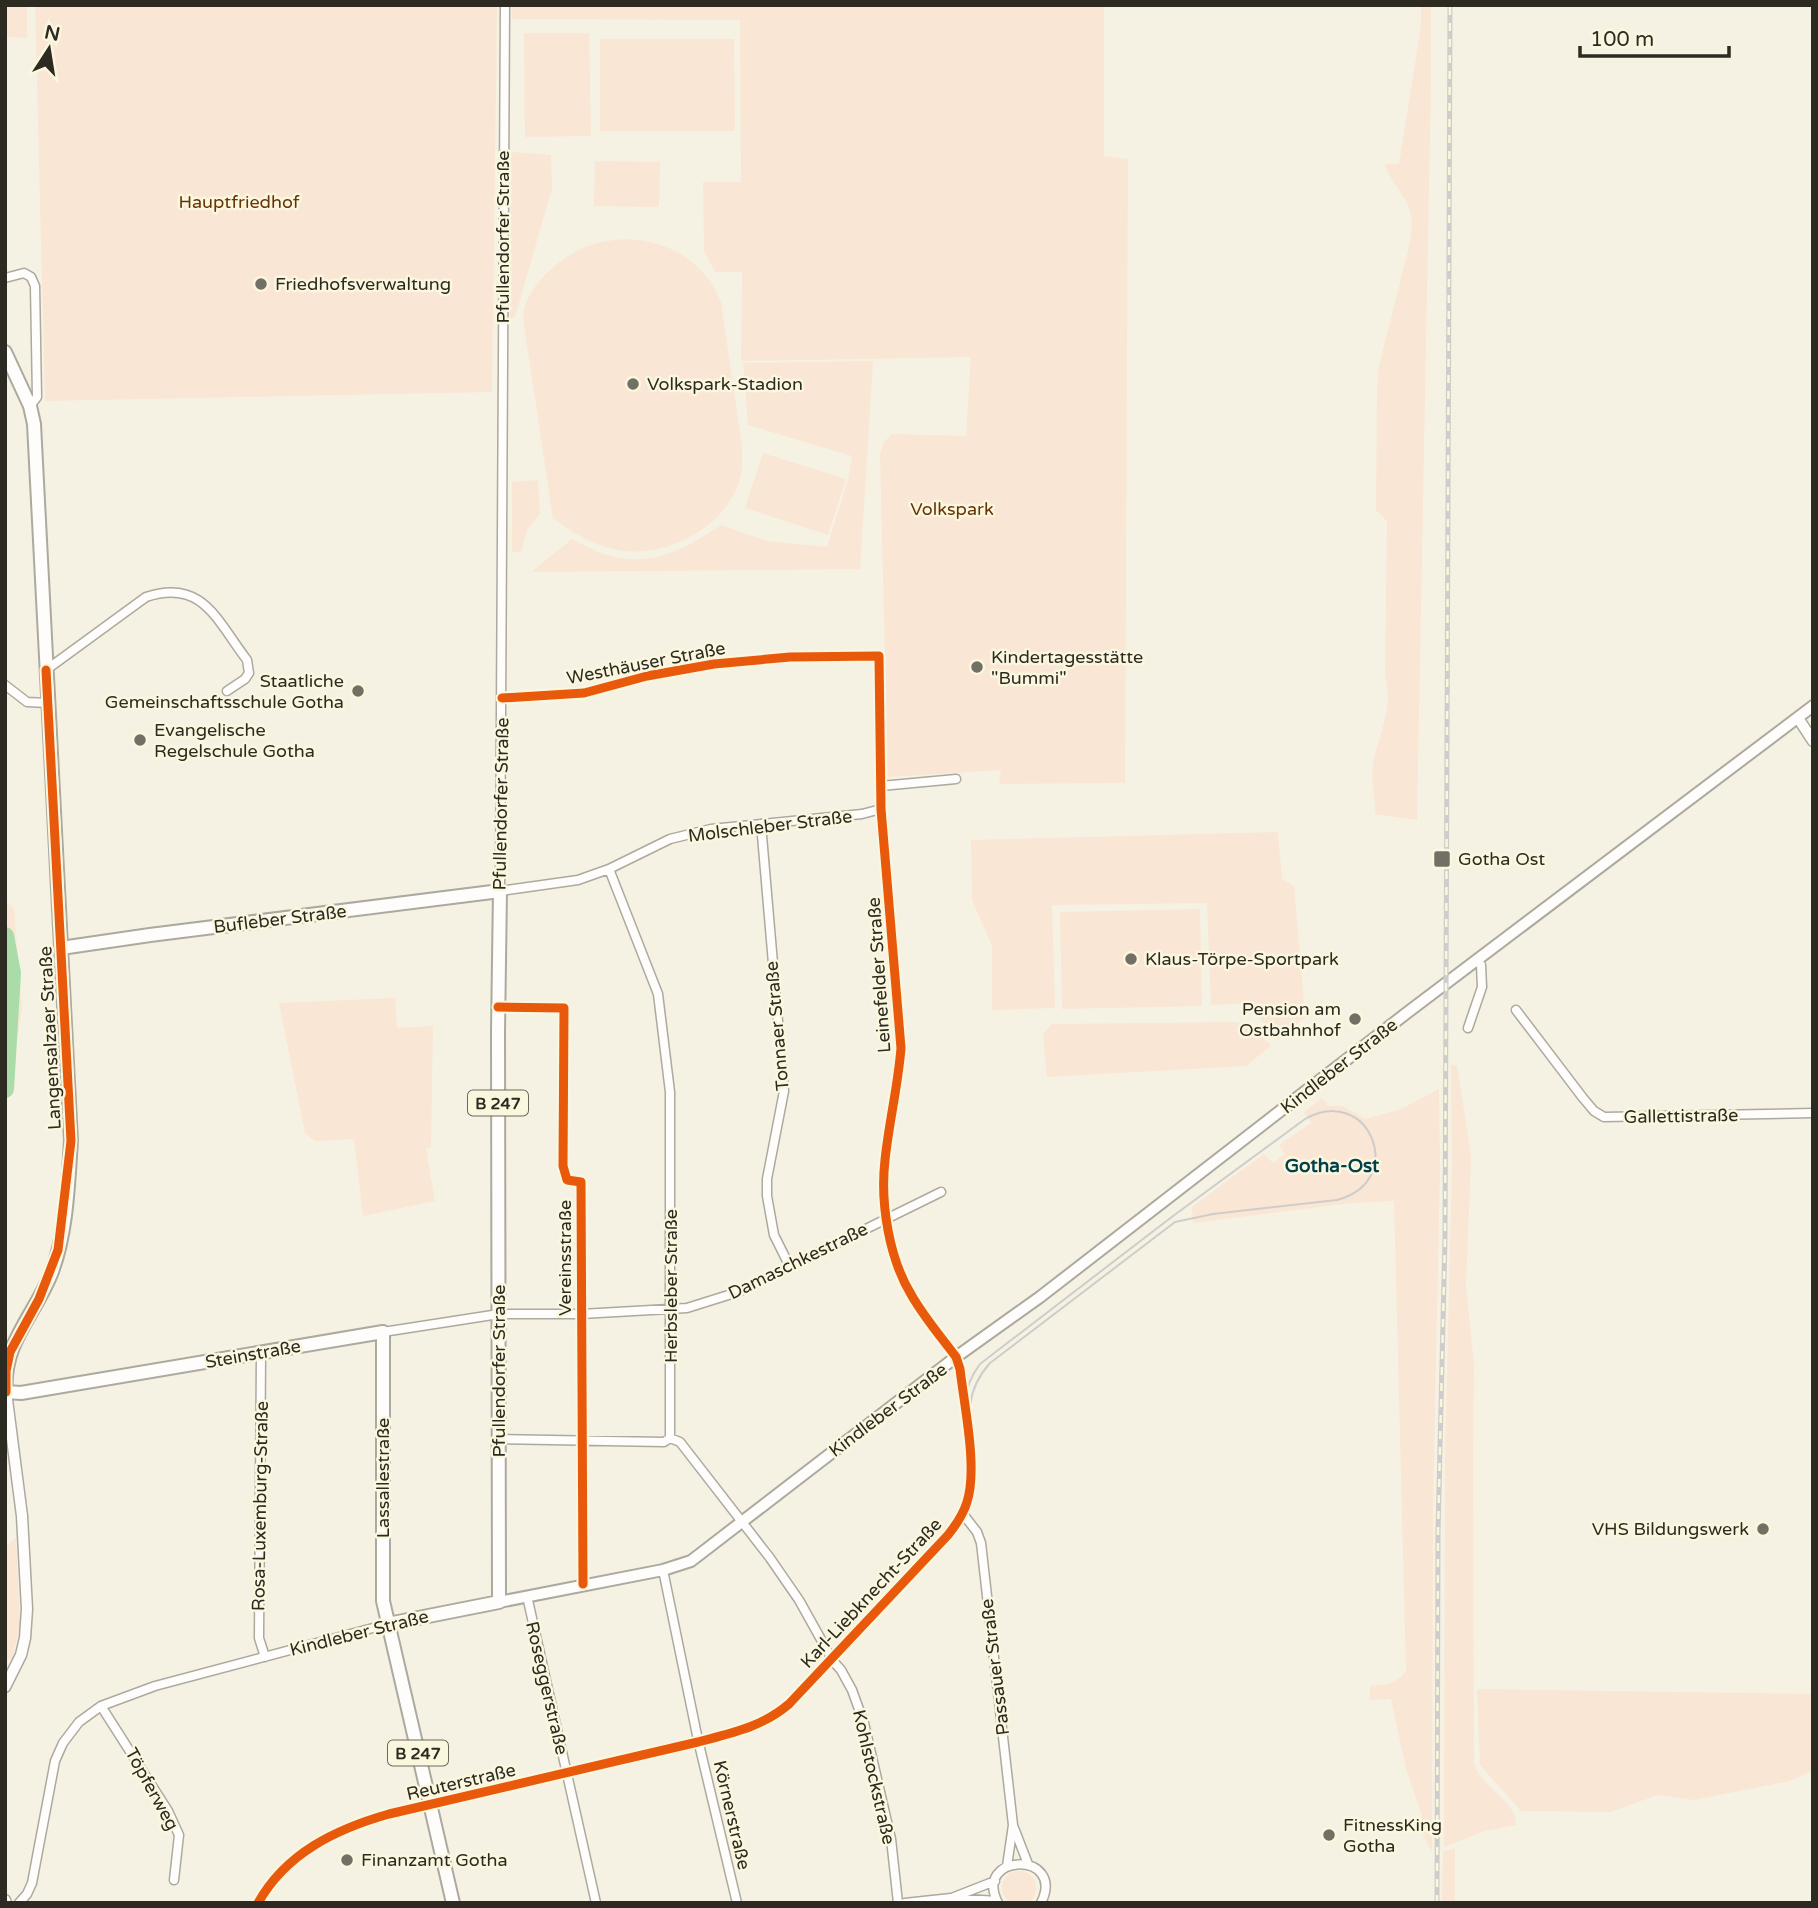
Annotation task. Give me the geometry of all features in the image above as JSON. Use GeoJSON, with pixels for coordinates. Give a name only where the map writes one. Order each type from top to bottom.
{"type":"FeatureCollection","features":[{"type":"Feature","properties":{"kind":"main road","name":"Langensalzaer Straße"},"geometry":{"type":"LineString","coordinates":[[5,352],[30,406],[36,454],[71,1141],[62,1233],[51,1273],[10,1352],[6,1392]]}},
{"type":"Feature","properties":{"kind":"main road","name":"Kindleber Straße"},"geometry":{"type":"LineString","coordinates":[[388,1624],[663,1570],[691,1561],[1813,706]]}},
{"type":"Feature","properties":{"kind":"main road","name":"Bufleber Straße"},"geometry":{"type":"LineString","coordinates":[[61,948],[500,891]]}},
{"type":"Feature","properties":{"kind":"main road","name":"Pfullendorfer Straße"},"geometry":{"type":"LineString","coordinates":[[499,1602],[500,891]]}},
{"type":"Feature","properties":{"kind":"main road","name":"Steinstraße"},"geometry":{"type":"LineString","coordinates":[[6,1392],[21,1393],[383,1332]]}},
{"type":"Feature","properties":{"kind":"main road","name":"Lassallestraße"},"geometry":{"type":"LineString","coordinates":[[383,1332],[383,1601],[388,1624]]}},
{"type":"Feature","properties":{"kind":"main road","name":"B 247"},"geometry":{"type":"LineString","coordinates":[[388,1624],[453,1903]]}},
{"type":"Feature","properties":{"kind":"street","name":"Pfullendorfer Straße"},"geometry":{"type":"LineString","coordinates":[[500,891],[505,5]]}},
{"type":"Feature","properties":{"kind":"street","name":"Langensalzaer Straße"},"geometry":{"type":"LineString","coordinates":[[5,278],[24,273],[32,277],[35,286],[37,397],[30,406]]}},
{"type":"Feature","properties":{"kind":"street"},"geometry":{"type":"LineString","coordinates":[[46,670],[146,597],[164,591],[177,591],[202,601],[247,660],[248,673],[228,691]]}},
{"type":"Feature","properties":{"kind":"street","name":"Westhäuser Straße"},"geometry":{"type":"LineString","coordinates":[[502,698],[584,693],[647,676],[714,664],[790,657],[879,656]]}},
{"type":"Feature","properties":{"kind":"street","name":"Leinefelder Straße"},"geometry":{"type":"LineString","coordinates":[[879,656],[881,809],[901,1048],[898,1084],[885,1159],[887,1218],[897,1264],[911,1295],[956,1357]]}},
{"type":"Feature","properties":{"kind":"street"},"geometry":{"type":"LineString","coordinates":[[5,685],[27,702],[47,703]]}},
{"type":"Feature","properties":{"kind":"street"},"geometry":{"type":"LineString","coordinates":[[1797,718],[1813,741]]}},
{"type":"Feature","properties":{"kind":"street"},"geometry":{"type":"LineString","coordinates":[[881,786],[956,779]]}},
{"type":"Feature","properties":{"kind":"street","name":"Molschleber Straße"},"geometry":{"type":"LineString","coordinates":[[500,891],[578,880],[609,869],[670,839],[711,829],[862,814],[881,809]]}},
{"type":"Feature","properties":{"kind":"street","name":"Tonnaer Straße"},"geometry":{"type":"LineString","coordinates":[[761,824],[784,1091],[767,1179],[767,1196],[775,1235],[789,1265]]}},
{"type":"Feature","properties":{"kind":"street","name":"Herbsleber Straße"},"geometry":{"type":"LineString","coordinates":[[609,869],[658,994],[670,1092],[670,1438]]}},
{"type":"Feature","properties":{"kind":"street"},"geometry":{"type":"LineString","coordinates":[[1468,1028],[1482,987],[1481,965]]}},
{"type":"Feature","properties":{"kind":"street","name":"Vereinsstraße"},"geometry":{"type":"LineString","coordinates":[[498,1007],[564,1008],[563,1166],[568,1180],[580,1182],[583,1584]]}},
{"type":"Feature","properties":{"kind":"street","name":"Gallettistraße"},"geometry":{"type":"LineString","coordinates":[[1516,1010],[1583,1098],[1594,1111],[1604,1116],[1813,1113]]}},
{"type":"Feature","properties":{"kind":"street","name":"Damaschkestraße"},"geometry":{"type":"LineString","coordinates":[[499,1314],[581,1314],[687,1308],[729,1296],[941,1192]]}},
{"type":"Feature","properties":{"kind":"street","name":"Steinstraße"},"geometry":{"type":"LineString","coordinates":[[383,1332],[499,1314]]}},
{"type":"Feature","properties":{"kind":"street","name":"Rosa-Luxemburg-Straße"},"geometry":{"type":"LineString","coordinates":[[261,1353],[259,1638],[265,1657]]}},
{"type":"Feature","properties":{"kind":"street","name":"Karl-Liebknecht-Straße"},"geometry":{"type":"LineString","coordinates":[[698,1742],[752,1727],[772,1718],[789,1704],[948,1535],[963,1514],[971,1474],[963,1393],[956,1357]]}},
{"type":"Feature","properties":{"kind":"street","name":"Langensalzaer Straße"},"geometry":{"type":"LineString","coordinates":[[5,1687],[21,1655],[27,1609],[22,1516],[6,1392]]}},
{"type":"Feature","properties":{"kind":"street"},"geometry":{"type":"LineString","coordinates":[[498,1439],[664,1442],[670,1438],[680,1442],[770,1558],[799,1600],[832,1659]]}},
{"type":"Feature","properties":{"kind":"street","name":"Passauer Straße"},"geometry":{"type":"LineString","coordinates":[[963,1514],[981,1543],[1013,1825],[1028,1864],[1039,1871],[1043,1878],[1045,1894],[1041,1903]]}},
{"type":"Feature","properties":{"kind":"street","name":"Körnerstraße"},"geometry":{"type":"LineString","coordinates":[[663,1570],[698,1742],[737,1903]]}},
{"type":"Feature","properties":{"kind":"street","name":"Roseggerstraße"},"geometry":{"type":"LineString","coordinates":[[527,1596],[596,1903]]}},
{"type":"Feature","properties":{"kind":"street","name":"Kindleber Straße"},"geometry":{"type":"LineString","coordinates":[[19,1903],[32,1884],[55,1761],[63,1743],[79,1722],[101,1706],[155,1686],[388,1624]]}},
{"type":"Feature","properties":{"kind":"street","name":"Kohlstockstraße"},"geometry":{"type":"LineString","coordinates":[[832,1659],[842,1670],[864,1723],[891,1839],[898,1903]]}},
{"type":"Feature","properties":{"kind":"street","name":"Töpferweg"},"geometry":{"type":"LineString","coordinates":[[101,1706],[148,1778],[173,1823],[178,1835],[174,1880]]}},
{"type":"Feature","properties":{"kind":"street","name":"Reuterstraße"},"geometry":{"type":"LineString","coordinates":[[258,1903],[272,1881],[323,1839],[366,1821],[698,1742]]}},
{"type":"Feature","properties":{"kind":"street","name":"Passauer Straße"},"geometry":{"type":"LineString","coordinates":[[1007,1866],[1013,1825]]}},
{"type":"Feature","properties":{"kind":"street"},"geometry":{"type":"LineString","coordinates":[[905,1903],[951,1898],[997,1902],[994,1893],[995,1881],[1002,1870],[1016,1863],[1028,1864]]}},
{"type":"Feature","properties":{"kind":"street"},"geometry":{"type":"LineString","coordinates":[[951,1898],[995,1881]]}},
{"type":"Feature","properties":{"kind":"green space"},"geometry":{"type":"Polygon","coordinates":[[[5,5],[27,5],[27,38],[5,37],[5,5]]]}},
{"type":"Feature","properties":{"kind":"green space","name":"Hauptfriedhof"},"geometry":{"type":"Polygon","coordinates":[[[35,5],[497,5],[492,392],[45,401],[35,5]]]}},
{"type":"Feature","properties":{"kind":"green space","name":"Volkspark"},"geometry":{"type":"Polygon","coordinates":[[[512,5],[1104,5],[1104,156],[1128,159],[1125,783],[999,784],[1001,770],[888,777],[880,455],[884,442],[892,434],[966,436],[971,357],[741,361],[742,272],[715,272],[704,251],[703,182],[741,182],[740,20],[512,19],[512,5]]]}},
{"type":"Feature","properties":{"kind":"green space"},"geometry":{"type":"Polygon","coordinates":[[[1421,5],[1431,5],[1431,81],[1417,820],[1375,814],[1372,772],[1388,698],[1385,677],[1387,521],[1376,510],[1377,388],[1379,366],[1410,243],[1412,221],[1408,204],[1384,164],[1399,164],[1421,26],[1421,5]]]}},
{"type":"Feature","properties":{"kind":"green space"},"geometry":{"type":"Polygon","coordinates":[[[524,33],[589,33],[591,136],[525,137],[524,33]]]}},
{"type":"Feature","properties":{"kind":"green space"},"geometry":{"type":"Polygon","coordinates":[[[600,39],[734,39],[735,131],[600,131],[600,39]]]}},
{"type":"Feature","properties":{"kind":"green space"},"geometry":{"type":"Polygon","coordinates":[[[511,152],[551,155],[552,189],[515,317],[510,318],[511,152]]]}},
{"type":"Feature","properties":{"kind":"green space"},"geometry":{"type":"Polygon","coordinates":[[[595,161],[660,162],[659,207],[594,206],[595,161]]]}},
{"type":"Feature","properties":{"kind":"green space","name":"Volkspark-Stadion"},"geometry":{"type":"Polygon","coordinates":[[[624,239],[655,244],[683,256],[695,264],[714,288],[721,302],[742,447],[740,479],[723,510],[695,534],[678,543],[643,551],[616,550],[596,544],[553,518],[523,319],[530,295],[546,273],[557,264],[591,245],[624,239]]]}},
{"type":"Feature","properties":{"kind":"green space"},"geometry":{"type":"Polygon","coordinates":[[[873,361],[860,569],[531,572],[572,539],[603,554],[624,558],[654,558],[694,542],[721,525],[767,541],[827,547],[848,480],[852,456],[748,425],[743,363],[873,361]]]}},
{"type":"Feature","properties":{"kind":"green space"},"geometry":{"type":"Polygon","coordinates":[[[763,453],[846,479],[828,535],[745,508],[763,453]]]}},
{"type":"Feature","properties":{"kind":"green space"},"geometry":{"type":"Polygon","coordinates":[[[538,480],[540,514],[527,530],[521,552],[512,552],[512,482],[538,480]]]}},
{"type":"Feature","properties":{"kind":"green space"},"geometry":{"type":"Polygon","coordinates":[[[1278,832],[1282,879],[1294,886],[1305,1017],[1277,1040],[1248,1003],[1211,1005],[1207,903],[1052,905],[1055,1008],[992,1010],[992,946],[972,900],[971,840],[1278,832]]]}},
{"type":"Feature","properties":{"kind":"green space"},"geometry":{"type":"Polygon","coordinates":[[[5,900],[14,909],[22,1009],[5,1114],[5,900]]]}},
{"type":"Feature","properties":{"kind":"green space","name":"Klaus-Törpe-Sportpark"},"geometry":{"type":"Polygon","coordinates":[[[1200,909],[1202,1006],[1062,1009],[1060,912],[1200,909]]]}},
{"type":"Feature","properties":{"kind":"green space"},"geometry":{"type":"Polygon","coordinates":[[[395,998],[397,1028],[433,1026],[431,1148],[426,1149],[435,1201],[363,1216],[354,1139],[315,1141],[305,1133],[279,1003],[395,998]]]}},
{"type":"Feature","properties":{"kind":"green space"},"geometry":{"type":"Polygon","coordinates":[[[1235,1022],[1253,1026],[1271,1046],[1246,1066],[1047,1077],[1043,1034],[1052,1024],[1235,1022]]]}},
{"type":"Feature","properties":{"kind":"green space"},"geometry":{"type":"Polygon","coordinates":[[[1451,1065],[1457,1065],[1471,1156],[1466,1286],[1474,1365],[1474,1761],[1482,1778],[1510,1807],[1516,1825],[1485,1831],[1444,1847],[1445,1458],[1452,1164],[1451,1065]]]}},
{"type":"Feature","properties":{"kind":"green space"},"geometry":{"type":"Polygon","coordinates":[[[1439,1089],[1440,1170],[1433,1505],[1432,1852],[1423,1835],[1422,1815],[1406,1769],[1391,1699],[1370,1700],[1370,1686],[1395,1681],[1406,1671],[1394,1201],[1352,1203],[1193,1223],[1192,1207],[1264,1154],[1273,1163],[1285,1154],[1279,1145],[1311,1123],[1304,1112],[1322,1098],[1328,1106],[1343,1106],[1365,1119],[1399,1110],[1439,1089]]]}},
{"type":"Feature","properties":{"kind":"green space"},"geometry":{"type":"Polygon","coordinates":[[[16,1538],[20,1626],[12,1659],[5,1662],[5,1547],[16,1538]]]}},
{"type":"Feature","properties":{"kind":"green space"},"geometry":{"type":"Polygon","coordinates":[[[1477,1689],[1813,1694],[1813,1770],[1790,1781],[1694,1800],[1658,1795],[1610,1812],[1521,1811],[1480,1765],[1477,1689]]]}},
{"type":"Feature","properties":{"kind":"green space"},"geometry":{"type":"Polygon","coordinates":[[[1455,1848],[1455,1903],[1442,1903],[1443,1852],[1455,1848]]]}},
{"type":"Feature","properties":{"kind":"green space"},"geometry":{"type":"Polygon","coordinates":[[[1019,1871],[1031,1876],[1036,1888],[1031,1900],[1019,1905],[1007,1900],[1002,1888],[1007,1876],[1019,1871]]]}},
{"type":"Feature","properties":{"kind":"waterway"},"geometry":{"type":"LineString","coordinates":[[5,936],[12,973],[5,1089]]}},
{"type":"Feature","properties":{"kind":"tram line"},"geometry":{"type":"LineString","coordinates":[[256,1903],[273,1876],[297,1853],[325,1835],[354,1822],[698,1740],[744,1726],[787,1703],[933,1549],[959,1515],[968,1486],[969,1468],[965,1399],[970,1381],[980,1364],[1305,1119],[1328,1111],[1347,1114],[1362,1124],[1372,1139],[1375,1157],[1371,1174],[1359,1190],[1337,1200],[1213,1214],[1175,1222],[990,1363],[977,1382],[971,1401],[969,1419],[974,1476],[972,1496],[963,1518],[949,1537],[780,1716],[767,1724],[736,1735],[379,1820],[344,1832],[297,1861],[260,1903]]}},
{"type":"Feature","properties":{"kind":"railway"},"geometry":{"type":"LineString","coordinates":[[1437,1903],[1438,1532],[1445,1238],[1450,5]]}},
{"type":"Feature","properties":{"kind":"cycle path"},"geometry":{"type":"LineString","coordinates":[[258,1903],[269,1885],[283,1870],[314,1845],[369,1820],[723,1736],[779,1712],[948,1535],[963,1511],[970,1488],[971,1454],[960,1369],[956,1357],[922,1312],[904,1281],[892,1248],[885,1212],[885,1160],[901,1048],[881,809],[879,656],[790,657],[714,664],[647,676],[584,693],[502,698]]}},
{"type":"Feature","properties":{"kind":"cycle path"},"geometry":{"type":"LineString","coordinates":[[6,1392],[10,1352],[39,1299],[58,1250],[71,1141],[46,670]]}},
{"type":"Feature","properties":{"kind":"cycle path"},"geometry":{"type":"LineString","coordinates":[[498,1007],[564,1008],[563,1166],[567,1180],[581,1182],[583,1584]]}},
{"type":"Feature","properties":{"kind":"place","name":"Friedhofsverwaltung"},"geometry":{"type":"Point","coordinates":[261,284]}},
{"type":"Feature","properties":{"kind":"place","name":"Volkspark-Stadion"},"geometry":{"type":"Point","coordinates":[633,384]}},
{"type":"Feature","properties":{"kind":"place","name":"Kindertagesstätte \"Bummi\""},"geometry":{"type":"Point","coordinates":[977,667]}},
{"type":"Feature","properties":{"kind":"place","name":"Staatliche Gemeinschaftsschule Gotha"},"geometry":{"type":"Point","coordinates":[358,691]}},
{"type":"Feature","properties":{"kind":"place","name":"Evangelische Regelschule Gotha"},"geometry":{"type":"Point","coordinates":[140,740]}},
{"type":"Feature","properties":{"kind":"place","name":"Gotha Ost"},"geometry":{"type":"Point","coordinates":[1442,859]}},
{"type":"Feature","properties":{"kind":"place","name":"Klaus-Törpe-Sportpark"},"geometry":{"type":"Point","coordinates":[1131,959]}},
{"type":"Feature","properties":{"kind":"place","name":"Pension am Ostbahnhof"},"geometry":{"type":"Point","coordinates":[1355,1019]}},
{"type":"Feature","properties":{"kind":"place","name":"VHS Bildungswerk"},"geometry":{"type":"Point","coordinates":[1763,1529]}},
{"type":"Feature","properties":{"kind":"place","name":"FitnessKing Gotha"},"geometry":{"type":"Point","coordinates":[1329,1835]}},
{"type":"Feature","properties":{"kind":"place","name":"Finanzamt Gotha"},"geometry":{"type":"Point","coordinates":[347,1860]}},
{"type":"Feature","properties":{"kind":"district","name":"Gotha-Ost"},"geometry":{"type":"Point","coordinates":[1332,1165]}}]}
